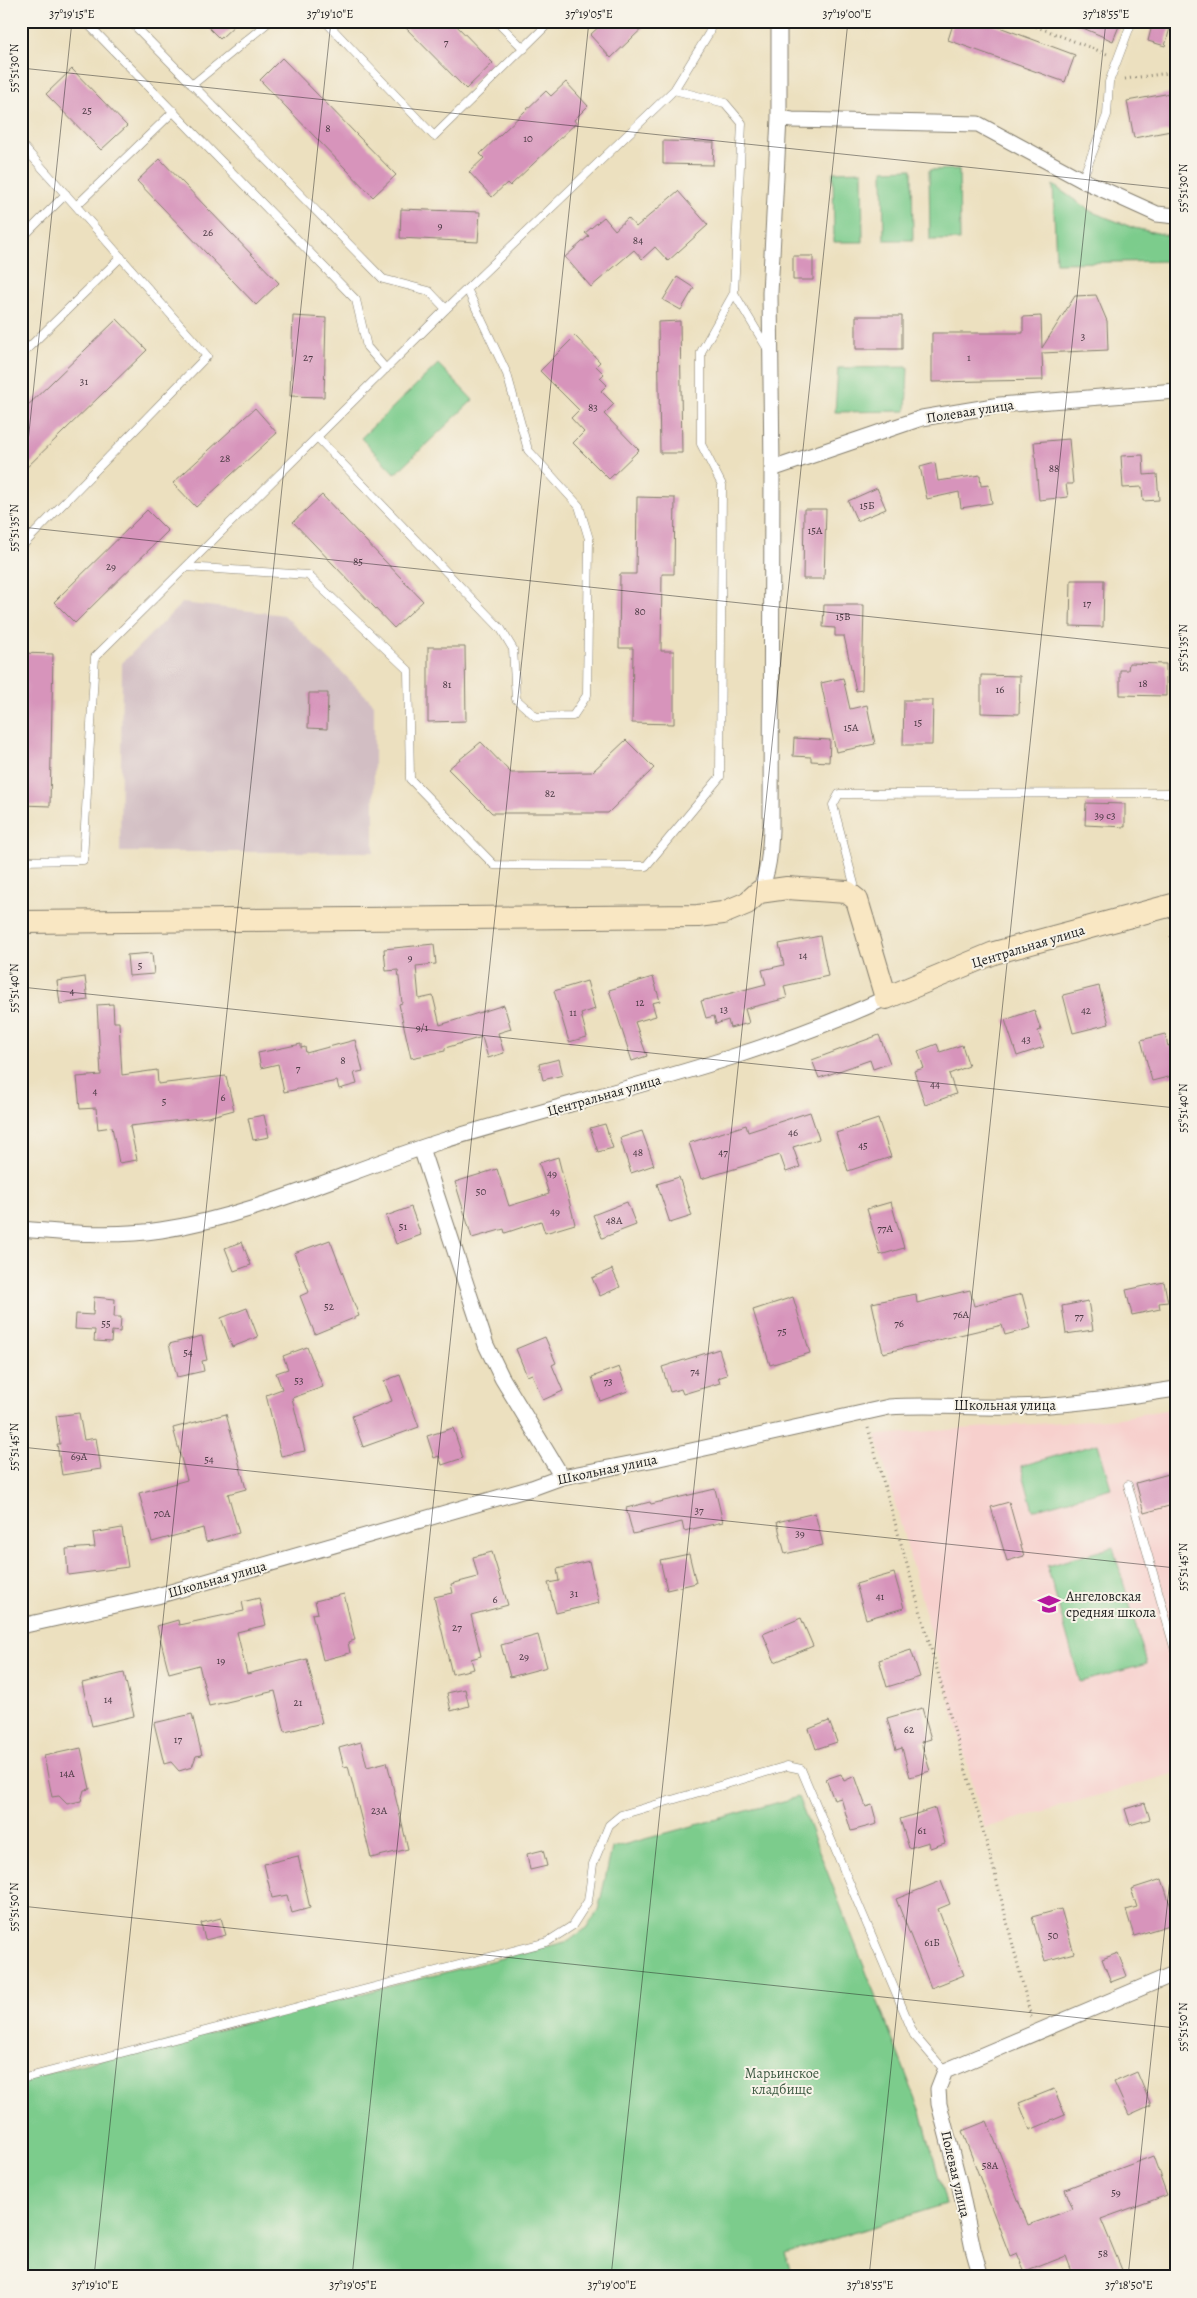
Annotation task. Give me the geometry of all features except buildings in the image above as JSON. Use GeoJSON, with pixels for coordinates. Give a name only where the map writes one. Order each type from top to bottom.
{"type":"FeatureCollection","features":[{"type":"Feature","properties":{"kind":"street"},"geometry":{"type":"LineString","coordinates":[[21,922],[698,916],[723,913],[746,903],[759,892],[765,880],[770,859],[771,830],[772,469],[770,293],[779,118],[779,21]]}},
{"type":"Feature","properties":{"kind":"street"},"geometry":{"type":"LineString","coordinates":[[779,118],[792,120],[978,124],[1082,180],[1157,214],[1176,216]]}},
{"type":"Feature","properties":{"kind":"street","name":"Полевая улица"},"geometry":{"type":"LineString","coordinates":[[772,469],[922,418],[1000,405],[1176,391]]}},
{"type":"Feature","properties":{"kind":"street"},"geometry":{"type":"LineString","coordinates":[[759,892],[787,888],[847,892],[857,900],[886,998]]}},
{"type":"Feature","properties":{"kind":"street","name":"Центральная улица"},"geometry":{"type":"LineString","coordinates":[[21,1229],[65,1233],[113,1233],[160,1230],[200,1222],[247,1209],[422,1148],[620,1092],[777,1044],[994,953],[1176,904]]}},
{"type":"Feature","properties":{"kind":"street"},"geometry":{"type":"LineString","coordinates":[[422,1148],[486,1345],[502,1378],[562,1477]]}},
{"type":"Feature","properties":{"kind":"street","name":"Школьная улица"},"geometry":{"type":"LineString","coordinates":[[21,1626],[157,1596],[532,1488],[562,1477],[655,1459],[889,1407],[922,1404],[1011,1407],[1077,1404],[1176,1389]]}},
{"type":"Feature","properties":{"kind":"street"},"geometry":{"type":"LineString","coordinates":[[945,2071],[1176,1973]]}},
{"type":"Feature","properties":{"kind":"street","name":"Полевая улица"},"geometry":{"type":"LineString","coordinates":[[945,2071],[938,2089],[938,2104],[959,2182],[981,2277]]}},
{"type":"Feature","properties":{"kind":"lane"},"geometry":{"type":"LineString","coordinates":[[85,21],[356,300],[367,347],[386,369]]}},
{"type":"Feature","properties":{"kind":"lane"},"geometry":{"type":"LineString","coordinates":[[130,21],[382,279],[429,291],[446,309]]}},
{"type":"Feature","properties":{"kind":"lane"},"geometry":{"type":"LineString","coordinates":[[192,85],[270,21]]}},
{"type":"Feature","properties":{"kind":"lane"},"geometry":{"type":"LineString","coordinates":[[324,21],[434,136],[524,50],[551,21]]}},
{"type":"Feature","properties":{"kind":"lane"},"geometry":{"type":"LineString","coordinates":[[496,21],[524,50]]}},
{"type":"Feature","properties":{"kind":"lane"},"geometry":{"type":"LineString","coordinates":[[21,860],[83,860],[95,657],[446,309],[674,90],[708,33],[712,21]]}},
{"type":"Feature","properties":{"kind":"lane"},"geometry":{"type":"LineString","coordinates":[[1082,180],[1107,115],[1109,82],[1132,21]]}},
{"type":"Feature","properties":{"kind":"lane"},"geometry":{"type":"LineString","coordinates":[[186,567],[308,575],[408,670],[410,779],[494,865],[646,866],[720,777],[722,485],[701,444],[701,352],[734,293],[742,123],[725,103],[674,90]]}},
{"type":"Feature","properties":{"kind":"lane"},"geometry":{"type":"LineString","coordinates":[[76,206],[174,111]]}},
{"type":"Feature","properties":{"kind":"lane"},"geometry":{"type":"LineString","coordinates":[[21,144],[207,356],[21,546]]}},
{"type":"Feature","properties":{"kind":"lane"},"geometry":{"type":"LineString","coordinates":[[21,239],[66,194]]}},
{"type":"Feature","properties":{"kind":"lane"},"geometry":{"type":"LineString","coordinates":[[21,355],[121,257]]}},
{"type":"Feature","properties":{"kind":"lane"},"geometry":{"type":"LineString","coordinates":[[317,437],[501,629],[513,649],[516,699],[536,717],[573,716],[588,695],[589,538],[579,506],[528,450],[507,374],[467,290]]}},
{"type":"Feature","properties":{"kind":"lane"},"geometry":{"type":"LineString","coordinates":[[734,293],[770,353]]}},
{"type":"Feature","properties":{"kind":"lane"},"geometry":{"type":"LineString","coordinates":[[847,892],[854,884],[833,804],[839,794],[1176,793]]}},
{"type":"Feature","properties":{"kind":"lane"},"geometry":{"type":"LineString","coordinates":[[1128,1485],[1176,1654]]}},
{"type":"Feature","properties":{"kind":"lane"},"geometry":{"type":"LineString","coordinates":[[21,2079],[546,1942],[572,1926],[588,1901],[593,1864],[609,1825],[621,1815],[787,1766],[801,1770],[914,2036],[945,2071]]}},
{"type":"Feature","properties":{"kind":"path"},"geometry":{"type":"LineString","coordinates":[[1022,21],[1117,58]]}},
{"type":"Feature","properties":{"kind":"path"},"geometry":{"type":"LineString","coordinates":[[1109,82],[1176,72]]}},
{"type":"Feature","properties":{"kind":"path"},"geometry":{"type":"LineString","coordinates":[[1171,936],[1176,956]]}},
{"type":"Feature","properties":{"kind":"path"},"geometry":{"type":"LineString","coordinates":[[864,1413],[992,1862],[1035,2032]]}},
{"type":"Feature","properties":{"kind":"shaded area"},"geometry":{"type":"Polygon","coordinates":[[[182,603],[284,615],[374,704],[374,852],[120,852],[122,663],[182,603]]]}},
{"type":"Feature","properties":{"kind":"shaded area","name":"Ангеловская средняя школа"},"geometry":{"type":"Polygon","coordinates":[[[1176,1408],[1176,1773],[985,1828],[876,1435],[1119,1418],[1176,1408]]]}},
{"type":"Feature","properties":{"kind":"green space"},"geometry":{"type":"Polygon","coordinates":[[[912,169],[913,240],[884,240],[883,170],[912,169]]]}},
{"type":"Feature","properties":{"kind":"green space"},"geometry":{"type":"Polygon","coordinates":[[[959,169],[960,240],[930,240],[929,170],[959,169]]]}},
{"type":"Feature","properties":{"kind":"green space"},"geometry":{"type":"Polygon","coordinates":[[[862,171],[863,242],[834,242],[833,172],[862,171]]]}},
{"type":"Feature","properties":{"kind":"green space"},"geometry":{"type":"Polygon","coordinates":[[[1053,185],[1092,212],[1134,228],[1171,236],[1172,261],[1056,263],[1053,185]]]}},
{"type":"Feature","properties":{"kind":"green space"},"geometry":{"type":"Polygon","coordinates":[[[438,364],[473,400],[395,474],[361,438],[438,364]]]}},
{"type":"Feature","properties":{"kind":"green space"},"geometry":{"type":"Polygon","coordinates":[[[908,367],[906,411],[835,412],[838,368],[908,367]]]}},
{"type":"Feature","properties":{"kind":"green space"},"geometry":{"type":"Polygon","coordinates":[[[1098,1444],[1111,1488],[1033,1510],[1021,1466],[1098,1444]]]}},
{"type":"Feature","properties":{"kind":"green space"},"geometry":{"type":"Polygon","coordinates":[[[1113,1547],[1147,1664],[1080,1682],[1047,1566],[1113,1547]]]}},
{"type":"Feature","properties":{"kind":"green space","name":"Марьинское кладбище"},"geometry":{"type":"Polygon","coordinates":[[[798,1797],[922,2115],[946,2204],[785,2254],[793,2277],[21,2277],[21,2080],[569,1941],[586,1928],[598,1911],[612,1848],[798,1797]]]}},
{"type":"Feature","properties":{"kind":"place","name":"Ангеловская средняя школа"},"geometry":{"type":"Point","coordinates":[1049,1604]}}]}
